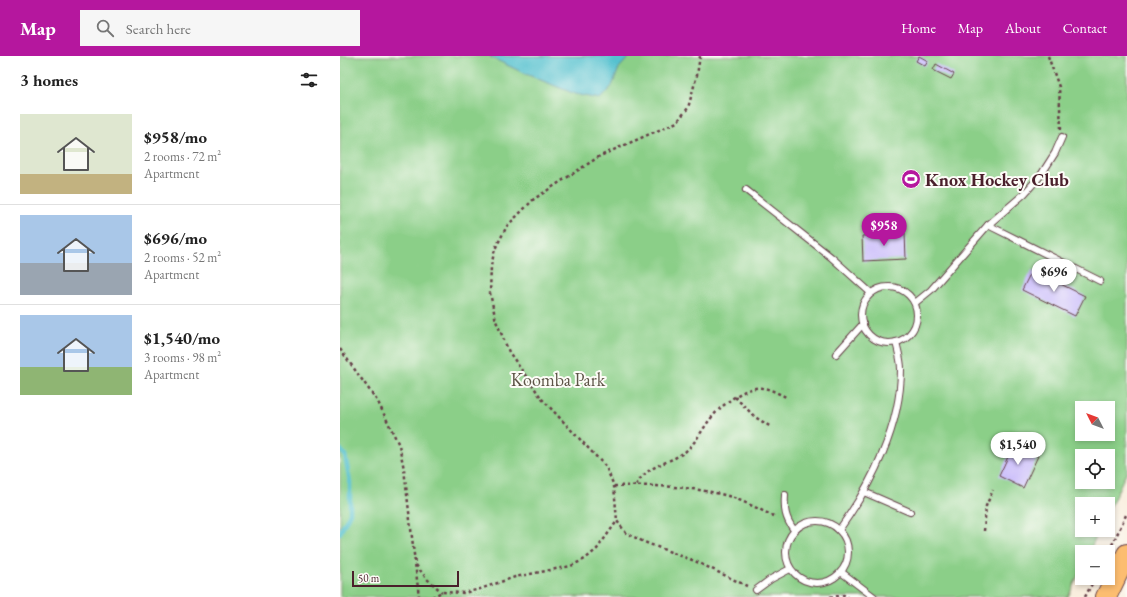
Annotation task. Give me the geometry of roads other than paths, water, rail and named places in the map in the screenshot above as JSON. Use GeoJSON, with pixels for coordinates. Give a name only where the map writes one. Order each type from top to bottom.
{"type":"FeatureCollection","features":[{"type":"Feature","properties":{"kind":"main road"},"geometry":{"type":"LineString","coordinates":[[1106,597],[1119,551]]}},
{"type":"Feature","properties":{"kind":"lane"},"geometry":{"type":"LineString","coordinates":[[915,303],[931,290],[988,225],[1024,194],[1041,175],[1055,153],[1062,137]]}},
{"type":"Feature","properties":{"kind":"lane"},"geometry":{"type":"LineString","coordinates":[[746,190],[831,257],[871,293]]}},
{"type":"Feature","properties":{"kind":"lane"},"geometry":{"type":"LineString","coordinates":[[988,225],[1100,281]]}},
{"type":"Feature","properties":{"kind":"lane"},"geometry":{"type":"LineString","coordinates":[[890,287],[899,289],[908,294],[915,303],[917,312],[916,322],[912,331],[905,338],[896,342],[886,342],[876,340],[869,334],[863,324],[862,314],[863,305],[871,293],[890,287]]}},
{"type":"Feature","properties":{"kind":"lane"},"geometry":{"type":"LineString","coordinates":[[836,354],[863,324]]}},
{"type":"Feature","properties":{"kind":"lane"},"geometry":{"type":"LineString","coordinates":[[840,530],[864,492],[881,459],[891,430],[900,392],[901,367],[896,342]]}},
{"type":"Feature","properties":{"kind":"lane"},"geometry":{"type":"LineString","coordinates":[[864,492],[910,512]]}},
{"type":"Feature","properties":{"kind":"lane"},"geometry":{"type":"LineString","coordinates":[[785,495],[784,507],[788,521],[794,530]]}},
{"type":"Feature","properties":{"kind":"lane"},"geometry":{"type":"LineString","coordinates":[[814,520],[824,521],[835,525],[846,539],[848,549],[847,560],[841,572],[833,579],[823,583],[812,583],[801,580],[790,569],[786,559],[785,548],[789,537],[794,530],[803,523],[814,520]]}},
{"type":"Feature","properties":{"kind":"lane"},"geometry":{"type":"LineString","coordinates":[[756,590],[771,579],[790,569]]}},
{"type":"Feature","properties":{"kind":"lane"},"geometry":{"type":"LineString","coordinates":[[841,572],[874,597]]}},
{"type":"Feature","properties":{"kind":"water"},"geometry":{"type":"Polygon","coordinates":[[[630,56],[619,68],[612,86],[600,99],[575,94],[526,74],[490,57],[630,56]]]}},
{"type":"Feature","properties":{"kind":"waterway"},"geometry":{"type":"LineString","coordinates":[[340,449],[345,455],[350,482],[350,513],[340,533]]}},
{"type":"Feature","properties":{"kind":"place","name":"Knox Hockey Club"},"geometry":{"type":"Point","coordinates":[911,179]}},
{"type":"Feature","properties":{"kind":"park label","name":"Koomba Park"},"geometry":{"type":"Point","coordinates":[558,379]}}]}
